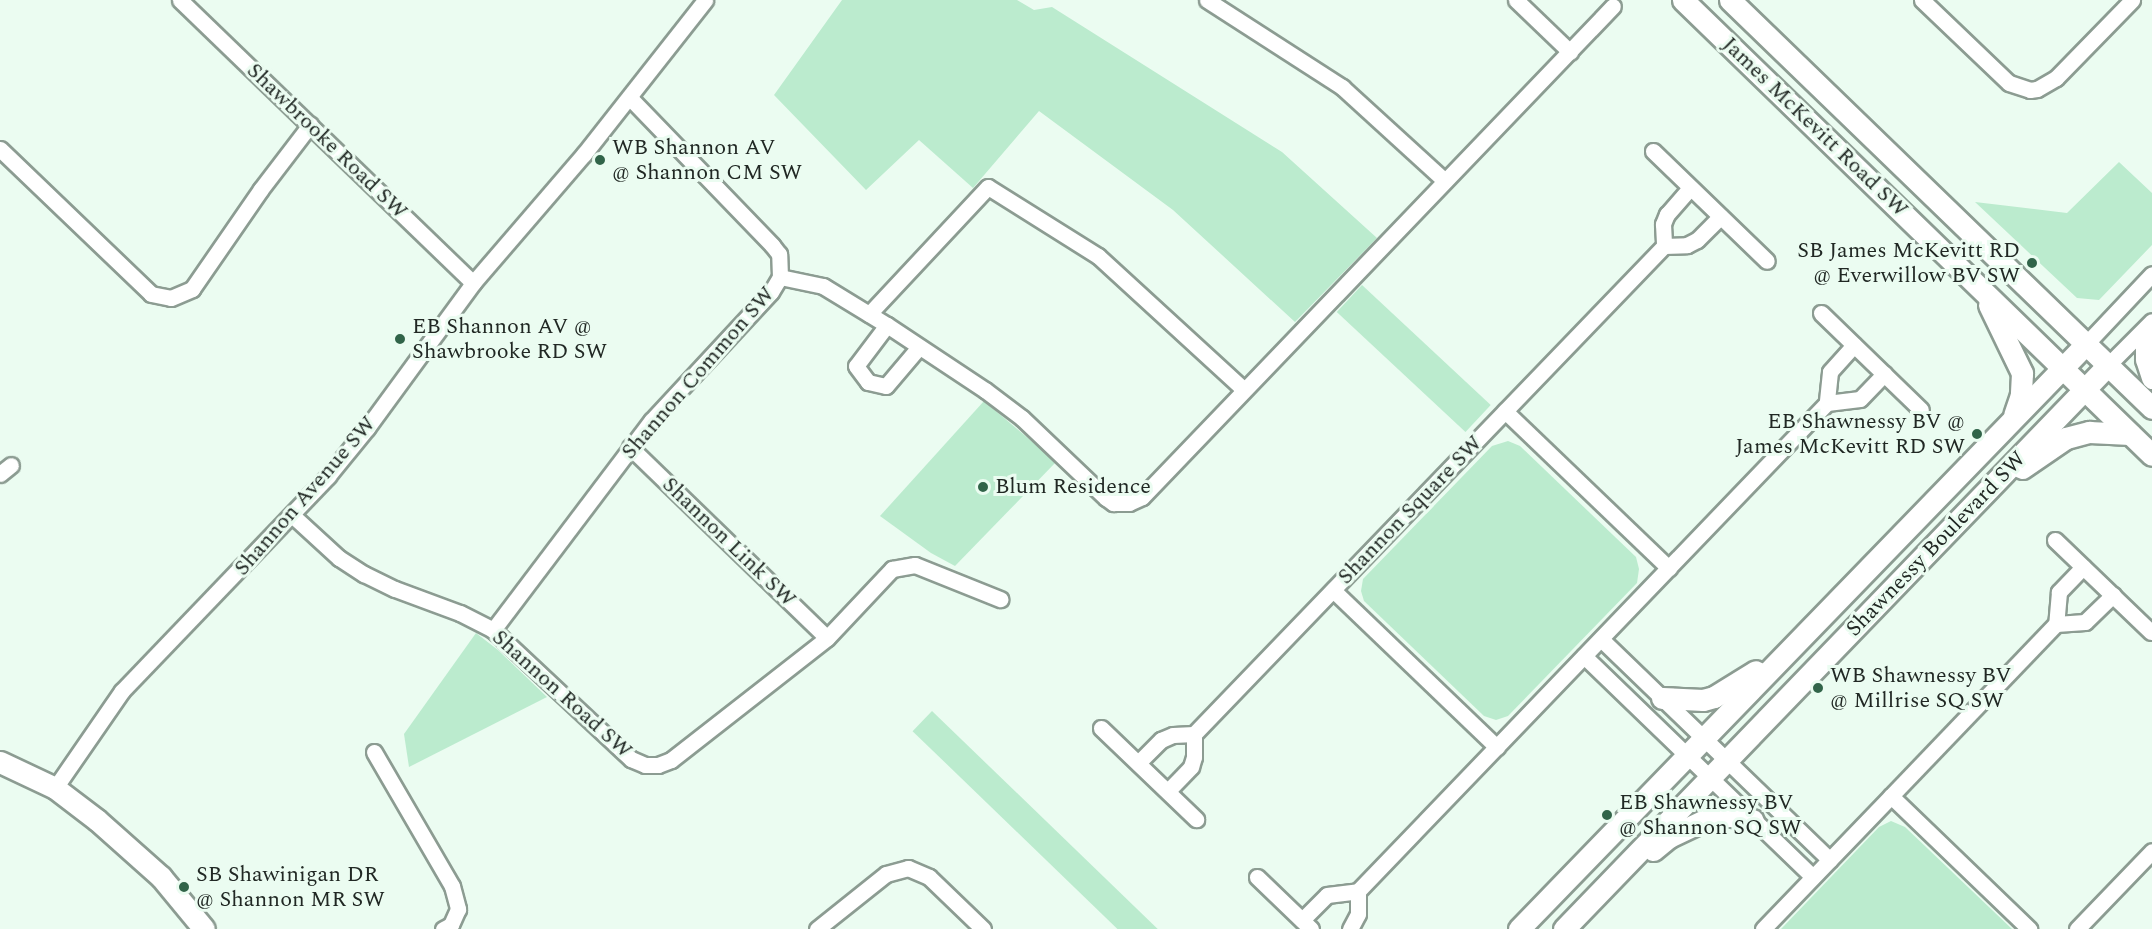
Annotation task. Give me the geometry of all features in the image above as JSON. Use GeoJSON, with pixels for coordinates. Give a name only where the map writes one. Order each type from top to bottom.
{"type":"FeatureCollection","features":[{"type":"Feature","properties":{"kind":"main road","name":"James McKevitt Road SW"},"geometry":{"type":"LineString","coordinates":[[1683,0],[2152,455]]}},
{"type":"Feature","properties":{"kind":"main road","name":"James McKevitt Road SW"},"geometry":{"type":"LineString","coordinates":[[1730,0],[2152,408]]}},
{"type":"Feature","properties":{"kind":"main road"},"geometry":{"type":"LineString","coordinates":[[1981,289],[2022,373],[2021,395],[2012,419]]}},
{"type":"Feature","properties":{"kind":"main road"},"geometry":{"type":"LineString","coordinates":[[2152,331],[2146,347],[2146,359],[2152,378]]}},
{"type":"Feature","properties":{"kind":"main road","name":"Shawnessy Boulevard SW"},"geometry":{"type":"LineString","coordinates":[[1519,929],[2086,344]]}},
{"type":"Feature","properties":{"kind":"main road","name":"Shawnessy Boulevard SW"},"geometry":{"type":"LineString","coordinates":[[1564,929],[2108,365]]}},
{"type":"Feature","properties":{"kind":"main road"},"geometry":{"type":"LineString","coordinates":[[1993,486],[2066,438],[2089,432],[2130,434]]}},
{"type":"Feature","properties":{"kind":"main road"},"geometry":{"type":"LineString","coordinates":[[1662,698],[1702,700],[1714,697],[1793,644]]}},
{"type":"Feature","properties":{"kind":"main road"},"geometry":{"type":"LineString","coordinates":[[0,762],[55,788],[135,852],[161,877],[204,929]]}},
{"type":"Feature","properties":{"kind":"main road"},"geometry":{"type":"LineString","coordinates":[[1602,889],[1669,837],[1695,823],[1722,816],[1753,820]]}},
{"type":"Feature","properties":{"kind":"street","name":"Shawbrooke Road SW"},"geometry":{"type":"LineString","coordinates":[[180,0],[473,283]]}},
{"type":"Feature","properties":{"kind":"street","name":"Shannon Avenue SW"},"geometry":{"type":"LineString","coordinates":[[55,788],[122,692],[292,515],[367,428],[473,283],[630,98],[705,0]]}},
{"type":"Feature","properties":{"kind":"street"},"geometry":{"type":"LineString","coordinates":[[1207,0],[1342,87],[1445,181]]}},
{"type":"Feature","properties":{"kind":"street"},"geometry":{"type":"LineString","coordinates":[[1516,0],[1569,52]]}},
{"type":"Feature","properties":{"kind":"street"},"geometry":{"type":"LineString","coordinates":[[1922,0],[2009,83],[2030,90],[2037,89],[2056,78],[2132,0]]}},
{"type":"Feature","properties":{"kind":"street"},"geometry":{"type":"LineString","coordinates":[[780,277],[823,286],[887,325],[1008,407],[1106,498],[1122,504],[1142,497],[1613,6]]}},
{"type":"Feature","properties":{"kind":"street","name":"Shannon Common SW"},"geometry":{"type":"LineString","coordinates":[[493,630],[630,447],[672,397],[771,292],[780,277],[779,254],[772,245],[630,98]]}},
{"type":"Feature","properties":{"kind":"street"},"geometry":{"type":"LineString","coordinates":[[0,149],[151,294],[171,298],[192,289],[261,189],[310,125]]}},
{"type":"Feature","properties":{"kind":"street"},"geometry":{"type":"LineString","coordinates":[[1653,151],[1767,261]]}},
{"type":"Feature","properties":{"kind":"street"},"geometry":{"type":"LineString","coordinates":[[869,314],[988,187],[1098,256],[1244,390]]}},
{"type":"Feature","properties":{"kind":"street"},"geometry":{"type":"LineString","coordinates":[[1690,188],[1667,213],[1664,224],[1664,246],[1687,245],[1697,240],[1720,217]]}},
{"type":"Feature","properties":{"kind":"street","name":"Shannon Square SW"},"geometry":{"type":"LineString","coordinates":[[1497,747],[1334,590],[1664,246]]}},
{"type":"Feature","properties":{"kind":"street"},"geometry":{"type":"LineString","coordinates":[[2086,344],[2152,274]]}},
{"type":"Feature","properties":{"kind":"street"},"geometry":{"type":"LineString","coordinates":[[1821,313],[1922,410]]}},
{"type":"Feature","properties":{"kind":"street"},"geometry":{"type":"LineString","coordinates":[[2108,365],[2152,321]]}},
{"type":"Feature","properties":{"kind":"street"},"geometry":{"type":"LineString","coordinates":[[887,325],[856,366],[868,382],[886,386],[919,347]]}},
{"type":"Feature","properties":{"kind":"street"},"geometry":{"type":"LineString","coordinates":[[1257,877],[1306,925],[1327,895],[1358,891],[1827,403],[1830,372],[1854,345]]}},
{"type":"Feature","properties":{"kind":"street"},"geometry":{"type":"LineString","coordinates":[[1827,403],[1860,399],[1884,374]]}},
{"type":"Feature","properties":{"kind":"street"},"geometry":{"type":"LineString","coordinates":[[1505,411],[1669,568]]}},
{"type":"Feature","properties":{"kind":"street","name":"Shannon Link SW"},"geometry":{"type":"LineString","coordinates":[[630,447],[827,638]]}},
{"type":"Feature","properties":{"kind":"street","name":"Shannon Road SW"},"geometry":{"type":"LineString","coordinates":[[292,515],[339,558],[364,574],[395,589],[460,613],[493,630],[631,759],[651,766],[671,760],[827,638],[855,611],[892,569],[904,565],[925,568],[1000,599]]}},
{"type":"Feature","properties":{"kind":"street"},"geometry":{"type":"LineString","coordinates":[[2055,540],[2151,632]]}},
{"type":"Feature","properties":{"kind":"street"},"geometry":{"type":"LineString","coordinates":[[1763,929],[2056,624],[2059,592],[2083,567]]}},
{"type":"Feature","properties":{"kind":"street"},"geometry":{"type":"LineString","coordinates":[[1138,763],[1161,740],[1173,735],[1194,734],[1334,590]]}},
{"type":"Feature","properties":{"kind":"street"},"geometry":{"type":"LineString","coordinates":[[2056,624],[2085,622],[2113,595]]}},
{"type":"Feature","properties":{"kind":"street"},"geometry":{"type":"LineString","coordinates":[[1601,639],[1830,860]]}},
{"type":"Feature","properties":{"kind":"street"},"geometry":{"type":"LineString","coordinates":[[1584,656],[1813,877]]}},
{"type":"Feature","properties":{"kind":"street"},"geometry":{"type":"LineString","coordinates":[[1101,728],[1196,819]]}},
{"type":"Feature","properties":{"kind":"street"},"geometry":{"type":"LineString","coordinates":[[1168,792],[1191,767],[1194,757],[1194,734]]}},
{"type":"Feature","properties":{"kind":"street"},"geometry":{"type":"LineString","coordinates":[[374,752],[452,886],[458,909],[451,925],[443,929]]}},
{"type":"Feature","properties":{"kind":"street"},"geometry":{"type":"LineString","coordinates":[[1891,796],[2029,929]]}},
{"type":"Feature","properties":{"kind":"street"},"geometry":{"type":"LineString","coordinates":[[2077,929],[2152,851]]}},
{"type":"Feature","properties":{"kind":"street"},"geometry":{"type":"LineString","coordinates":[[817,929],[886,874],[908,868],[929,877],[983,929]]}},
{"type":"Feature","properties":{"kind":"street"},"geometry":{"type":"LineString","coordinates":[[1350,929],[1358,914],[1358,891]]}},
{"type":"Feature","properties":{"kind":"green space"},"geometry":{"type":"Polygon","coordinates":[[[842,0],[1017,0],[1034,10],[1052,7],[1282,152],[1377,238],[1295,322],[1173,210],[1039,111],[973,188],[919,140],[866,190],[774,95],[842,0]]]}},
{"type":"Feature","properties":{"kind":"green space"},"geometry":{"type":"Polygon","coordinates":[[[2119,162],[2152,193],[2152,245],[2099,300],[2077,298],[1975,202],[2067,213],[2119,162]]]}},
{"type":"Feature","properties":{"kind":"green space"},"geometry":{"type":"Polygon","coordinates":[[[1362,285],[1491,405],[1465,432],[1337,312],[1362,285]]]}},
{"type":"Feature","properties":{"kind":"green space"},"geometry":{"type":"Polygon","coordinates":[[[984,401],[1056,462],[955,566],[931,553],[880,516],[984,401]]]}},
{"type":"Feature","properties":{"kind":"green space"},"geometry":{"type":"Polygon","coordinates":[[[1508,441],[1520,446],[1636,557],[1639,569],[1637,583],[1508,716],[1496,720],[1484,716],[1364,601],[1361,591],[1363,579],[1492,446],[1508,441]]]}},
{"type":"Feature","properties":{"kind":"green space"},"geometry":{"type":"Polygon","coordinates":[[[476,633],[498,650],[547,697],[409,767],[404,734],[476,633]]]}},
{"type":"Feature","properties":{"kind":"green space"},"geometry":{"type":"Polygon","coordinates":[[[932,711],[1158,929],[1117,929],[913,731],[932,711]]]}},
{"type":"Feature","properties":{"kind":"green space"},"geometry":{"type":"Polygon","coordinates":[[[1891,821],[1905,827],[2012,929],[1781,929],[1879,827],[1891,821]]]}},
{"type":"Feature","properties":{"kind":"place","name":"WB Shannon AV @ Shannon CM SW"},"geometry":{"type":"Point","coordinates":[600,160]}},
{"type":"Feature","properties":{"kind":"place","name":"SB James McKevitt RD @ Everwillow BV SW"},"geometry":{"type":"Point","coordinates":[2032,263]}},
{"type":"Feature","properties":{"kind":"place","name":"EB Shannon AV @ Shawbrooke RD SW"},"geometry":{"type":"Point","coordinates":[400,339]}},
{"type":"Feature","properties":{"kind":"place","name":"EB Shawnessy BV @ James McKevitt RD SW"},"geometry":{"type":"Point","coordinates":[1977,434]}},
{"type":"Feature","properties":{"kind":"place","name":"Blum Residence"},"geometry":{"type":"Point","coordinates":[983,487]}},
{"type":"Feature","properties":{"kind":"place","name":"WB Shawnessy BV @ Millrise SQ SW"},"geometry":{"type":"Point","coordinates":[1818,688]}},
{"type":"Feature","properties":{"kind":"place","name":"EB Shawnessy BV @ Shannon SQ SW"},"geometry":{"type":"Point","coordinates":[1607,815]}},
{"type":"Feature","properties":{"kind":"place","name":"SB Shawinigan DR @ Shannon MR SW"},"geometry":{"type":"Point","coordinates":[184,887]}}]}
